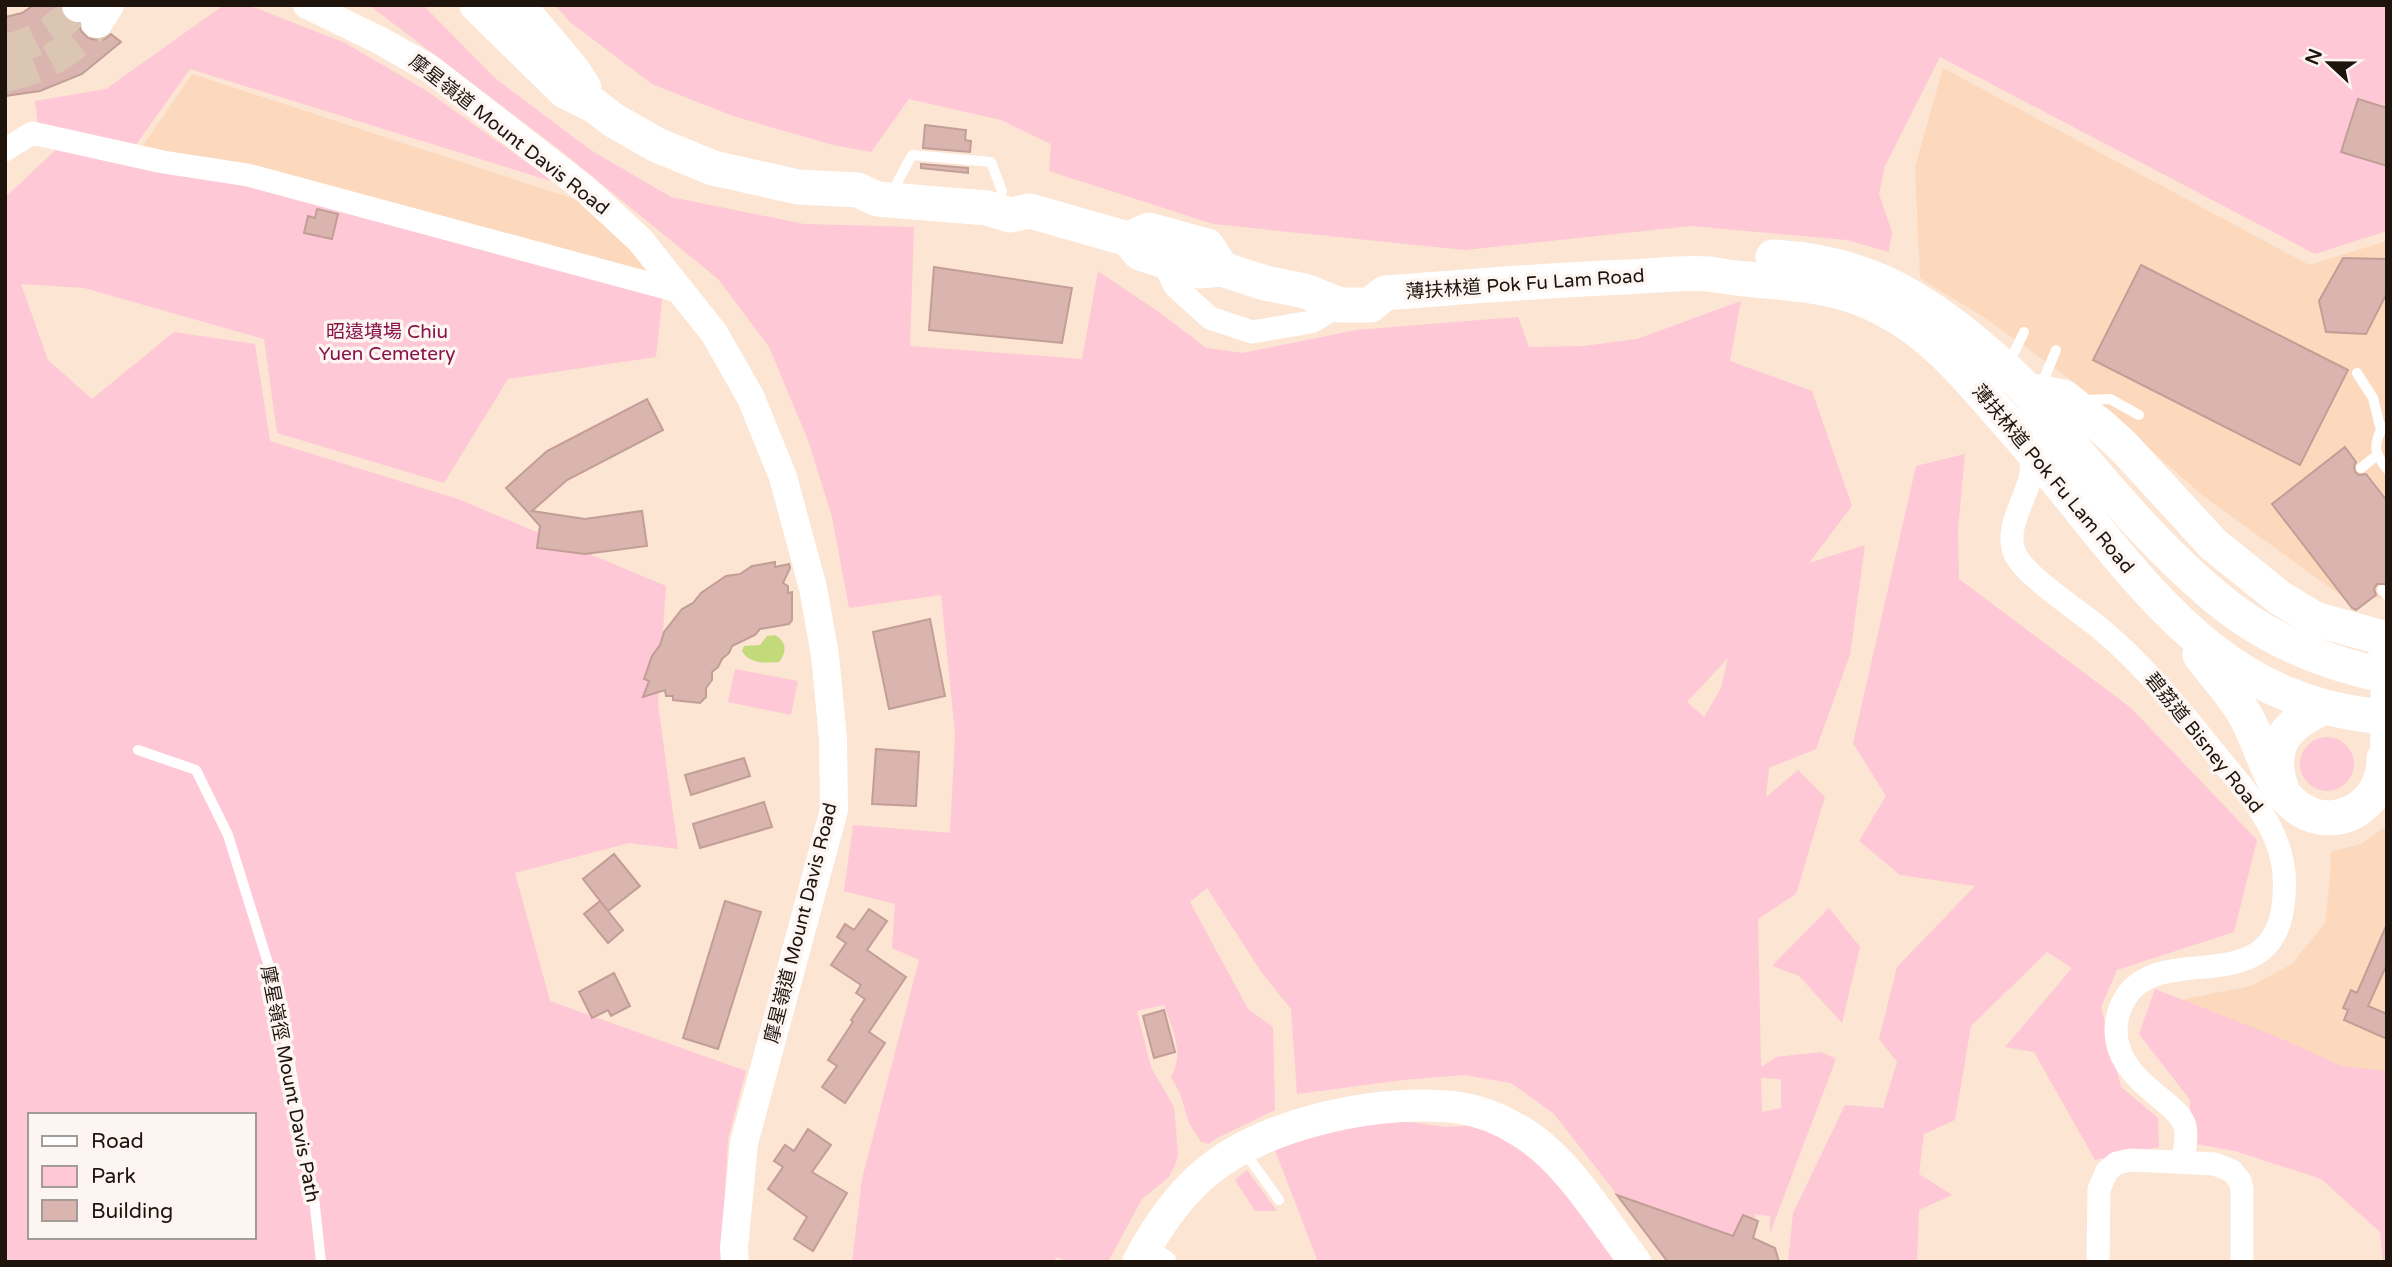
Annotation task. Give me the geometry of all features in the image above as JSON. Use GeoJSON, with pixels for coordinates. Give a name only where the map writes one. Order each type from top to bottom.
{"type":"FeatureCollection","features":[{"type":"Feature","properties":{"kind":"main road","name":"薄扶林道 Pok Fu Lam Road"},"geometry":{"type":"LineString","coordinates":[[477,5],[565,92],[595,106],[613,120],[657,145],[713,168],[797,187],[858,190],[877,199],[987,208],[1010,215],[1016,201]]}},
{"type":"Feature","properties":{"kind":"main road","name":"薄扶林道 Pok Fu Lam Road"},"geometry":{"type":"LineString","coordinates":[[518,5],[573,71],[595,106]]}},
{"type":"Feature","properties":{"kind":"main road","name":"薄扶林道 Pok Fu Lam Road"},"geometry":{"type":"LineString","coordinates":[[858,190],[881,178],[989,188],[1016,201],[1128,239],[1140,253],[1199,271],[1222,269],[1265,283],[1305,291],[1340,305],[1370,305],[1385,293]]}},
{"type":"Feature","properties":{"kind":"main road","name":"薄扶林道 Pok Fu Lam Road"},"geometry":{"type":"LineString","coordinates":[[1128,239],[1149,230],[1207,246],[1222,269]]}},
{"type":"Feature","properties":{"kind":"main road","name":"薄扶林道 Pok Fu Lam Road"},"geometry":{"type":"LineString","coordinates":[[1305,291],[1343,283],[1371,285],[1385,293],[1573,279],[1706,274],[1737,257],[1793,258],[1856,270],[1902,290],[1924,334],[1953,361],[2046,414],[2080,508],[2157,601],[2212,650],[2244,673],[2283,694],[2330,709],[2387,717]]}},
{"type":"Feature","properties":{"kind":"main road","name":"薄扶林道 Pok Fu Lam Road"},"geometry":{"type":"LineString","coordinates":[[1912,310],[1948,320],[2046,414],[2156,541],[2229,608],[2282,642],[2320,659],[2380,652]]}},
{"type":"Feature","properties":{"kind":"main road"},"geometry":{"type":"LineString","coordinates":[[2157,601],[2238,704],[2249,722],[2266,767],[2298,807],[2320,817],[2342,817],[2352,813],[2370,800],[2379,787],[2386,759]]}},
{"type":"Feature","properties":{"kind":"main road"},"geometry":{"type":"LineString","coordinates":[[2287,796],[2278,778],[2276,761],[2279,746],[2295,722],[2330,709]]}},
{"type":"Feature","properties":{"kind":"main road"},"geometry":{"type":"LineString","coordinates":[[1149,1257],[1177,1201],[1211,1168],[1241,1148],[1277,1131],[1300,1124],[1387,1108],[1439,1106],[1462,1108],[1483,1114],[1521,1131],[1547,1152],[1575,1183],[1635,1262]]}},
{"type":"Feature","properties":{"kind":"street","name":"摩星嶺道 Mount Davis Road"},"geometry":{"type":"LineString","coordinates":[[307,5],[429,68],[585,189],[639,240],[714,333],[751,398],[783,477],[813,589],[825,655],[832,729],[834,810],[744,1143],[734,1262]]}},
{"type":"Feature","properties":{"kind":"street"},"geometry":{"type":"LineString","coordinates":[[5,150],[32,133],[163,162],[248,175],[681,292]]}},
{"type":"Feature","properties":{"kind":"street"},"geometry":{"type":"LineString","coordinates":[[1162,260],[1175,286],[1210,318],[1252,332],[1311,322],[1340,305]]}},
{"type":"Feature","properties":{"kind":"street","name":"碧荔道 Bisney Road"},"geometry":{"type":"LineString","coordinates":[[2046,414],[2031,477],[2011,536],[2012,546],[2020,563],[2104,631],[2187,718],[2257,806],[2275,837],[2284,872],[2280,920],[2276,931],[2255,956],[2236,963],[2154,975],[2135,987],[2119,1014],[2116,1036],[2127,1068],[2174,1109],[2185,1126],[2183,1162]]}},
{"type":"Feature","properties":{"kind":"street"},"geometry":{"type":"LineString","coordinates":[[2016,518],[2030,504],[2050,497],[2060,498],[2080,508]]}},
{"type":"Feature","properties":{"kind":"street"},"geometry":{"type":"LineString","coordinates":[[2380,652],[2385,671],[2386,759]]}},
{"type":"Feature","properties":{"kind":"street"},"geometry":{"type":"LineString","coordinates":[[2098,1262],[2099,1189],[2107,1171],[2117,1163],[2131,1160],[2221,1165],[2232,1171],[2240,1181],[2242,1262]]}},
{"type":"Feature","properties":{"kind":"lane"},"geometry":{"type":"LineString","coordinates":[[2024,332],[2046,414]]}},
{"type":"Feature","properties":{"kind":"lane"},"geometry":{"type":"LineString","coordinates":[[2046,414],[2056,350]]}},
{"type":"Feature","properties":{"kind":"lane"},"geometry":{"type":"LineString","coordinates":[[2357,373],[2373,398],[2385,429],[2375,443],[2376,456],[2387,469]]}},
{"type":"Feature","properties":{"kind":"lane"},"geometry":{"type":"LineString","coordinates":[[2046,414],[2087,400],[2110,399],[2138,415]]}},
{"type":"Feature","properties":{"kind":"lane"},"geometry":{"type":"LineString","coordinates":[[2361,468],[2376,456]]}},
{"type":"Feature","properties":{"kind":"lane","name":"摩星嶺徑 Mount Davis Path"},"geometry":{"type":"LineString","coordinates":[[138,750],[196,770],[228,835],[276,992],[314,1198],[321,1262]]}},
{"type":"Feature","properties":{"kind":"lane"},"geometry":{"type":"LineString","coordinates":[[1241,1148],[1279,1200]]}},
{"type":"Feature","properties":{"kind":"shaded area"},"geometry":{"type":"Polygon","coordinates":[[[1943,68],[2309,265],[2387,241],[2387,598],[2343,597],[2202,495],[2073,381],[1985,318],[1920,278],[1915,167],[1943,68]]]}},
{"type":"Feature","properties":{"kind":"shaded area"},"geometry":{"type":"Polygon","coordinates":[[[192,74],[583,202],[665,282],[140,150],[192,74]]]}},
{"type":"Feature","properties":{"kind":"shaded area"},"geometry":{"type":"Polygon","coordinates":[[[775,635],[784,647],[779,662],[753,660],[742,651],[744,646],[760,645],[767,636],[775,635]]]}},
{"type":"Feature","properties":{"kind":"shaded area"},"geometry":{"type":"Polygon","coordinates":[[[2387,826],[2387,1118],[2175,1001],[2251,986],[2292,964],[2325,923],[2331,852],[2361,844],[2387,826]]]}},
{"type":"Feature","properties":{"kind":"green space"},"geometry":{"type":"Polygon","coordinates":[[[224,5],[248,5],[345,43],[427,91],[554,182],[190,69],[133,149],[38,125],[35,101],[106,89],[224,5]]]}},
{"type":"Feature","properties":{"kind":"green space"},"geometry":{"type":"Polygon","coordinates":[[[369,5],[423,5],[496,79],[589,149],[671,197],[804,224],[914,227],[910,346],[1082,359],[1098,271],[1206,348],[1243,353],[1356,330],[1518,317],[1529,347],[1583,346],[1637,339],[1741,301],[1730,361],[1812,391],[1852,506],[1809,563],[1865,545],[1850,655],[1816,749],[1769,768],[1766,797],[1798,770],[1825,797],[1796,894],[1758,919],[1761,1067],[1776,1057],[1821,1052],[1836,1059],[1770,1233],[1770,1216],[1755,1214],[1753,1238],[1764,1262],[1666,1262],[1554,1114],[1511,1083],[1464,1075],[1297,1094],[1291,1009],[1262,973],[1207,888],[1190,902],[1248,1009],[1273,1027],[1275,1110],[1209,1144],[1201,1142],[1189,1123],[1180,1093],[1171,1077],[1177,1050],[1164,1005],[1137,1011],[1151,1067],[1174,1107],[1178,1153],[1169,1177],[1142,1199],[1108,1262],[1070,1262],[1056,1257],[1054,1262],[852,1262],[862,1179],[919,960],[892,948],[895,904],[844,891],[853,825],[950,833],[955,734],[941,595],[849,608],[832,517],[808,440],[769,347],[718,279],[560,150],[369,5]],[[1728,658],[1687,702],[1704,717],[1721,688],[1728,658]],[[1761,1078],[1762,1112],[1781,1108],[1781,1079],[1761,1078]]]}},
{"type":"Feature","properties":{"kind":"green space"},"geometry":{"type":"Polygon","coordinates":[[[555,5],[2387,5],[2387,231],[2315,254],[1940,57],[1885,166],[1879,194],[1892,232],[1889,252],[1847,240],[1691,226],[1465,250],[1213,224],[1049,171],[1051,144],[1001,120],[909,99],[871,152],[833,145],[733,116],[652,84],[570,22],[555,5]]]}},
{"type":"Feature","properties":{"kind":"green space","name":"昭遠墳場 Chiu Yuen Cemetery"},"geometry":{"type":"Polygon","coordinates":[[[67,139],[663,292],[656,357],[508,379],[444,483],[277,433],[264,339],[84,288],[21,284],[48,360],[92,399],[174,332],[255,344],[270,441],[458,499],[666,586],[658,705],[678,849],[629,843],[515,873],[550,1001],[746,1071],[728,1139],[721,1262],[5,1262],[5,194],[9,194],[67,139]]]}},
{"type":"Feature","properties":{"kind":"green space"},"geometry":{"type":"Polygon","coordinates":[[[1965,454],[1958,529],[1959,579],[2131,708],[2257,840],[2234,932],[2117,970],[2101,1007],[2121,1087],[2158,1118],[2159,1147],[2095,1160],[2034,1052],[2005,1047],[2072,968],[2047,952],[1971,1026],[1955,1120],[1924,1134],[1919,1174],[1952,1195],[1919,1210],[1917,1262],[1788,1262],[1793,1213],[1845,1105],[1883,1108],[1897,1062],[1879,1039],[1897,967],[1975,886],[1900,875],[1859,841],[1886,796],[1853,743],[1916,466],[1965,454]]]}},
{"type":"Feature","properties":{"kind":"green space"},"geometry":{"type":"Polygon","coordinates":[[[735,669],[798,681],[791,715],[728,702],[735,669]]]}},
{"type":"Feature","properties":{"kind":"green space"},"geometry":{"type":"Polygon","coordinates":[[[2327,737],[2346,745],[2354,764],[2346,783],[2327,791],[2308,783],[2300,764],[2308,745],[2327,737]]]}},
{"type":"Feature","properties":{"kind":"green space"},"geometry":{"type":"Polygon","coordinates":[[[1829,908],[1860,947],[1842,1023],[1799,976],[1772,966],[1829,908]]]}},
{"type":"Feature","properties":{"kind":"green space"},"geometry":{"type":"Polygon","coordinates":[[[2155,989],[2275,1036],[2342,1066],[2387,1071],[2387,1262],[2383,1262],[2380,1232],[2321,1179],[2235,1151],[2190,1143],[2190,1100],[2139,1034],[2155,989]]]}},
{"type":"Feature","properties":{"kind":"green space"},"geometry":{"type":"Polygon","coordinates":[[[1395,1120],[1445,1127],[1470,1126],[1505,1136],[1553,1178],[1619,1262],[1318,1262],[1275,1150],[1318,1131],[1395,1120]]]}},
{"type":"Feature","properties":{"kind":"green space"},"geometry":{"type":"Polygon","coordinates":[[[1247,1170],[1277,1211],[1255,1211],[1235,1180],[1247,1170]]]}},
{"type":"Feature","properties":{"kind":"building"},"geometry":{"type":"Polygon","coordinates":[[[34,5],[60,5],[65,18],[79,24],[81,31],[88,38],[105,39],[111,34],[121,42],[82,74],[40,91],[5,96],[5,17],[22,13],[34,5]]]}},
{"type":"Feature","properties":{"kind":"building"},"geometry":{"type":"Polygon","coordinates":[[[2358,99],[2387,108],[2387,166],[2341,152],[2358,99]]]}},
{"type":"Feature","properties":{"kind":"building"},"geometry":{"type":"Polygon","coordinates":[[[925,125],[966,130],[965,140],[971,141],[970,152],[923,148],[925,125]]]}},
{"type":"Feature","properties":{"kind":"building"},"geometry":{"type":"Polygon","coordinates":[[[921,164],[968,168],[968,173],[921,168],[921,164]]]}},
{"type":"Feature","properties":{"kind":"building"},"geometry":{"type":"Polygon","coordinates":[[[317,209],[338,214],[332,239],[304,233],[308,216],[315,218],[317,209]]]}},
{"type":"Feature","properties":{"kind":"building"},"geometry":{"type":"Polygon","coordinates":[[[2343,258],[2387,259],[2387,293],[2366,334],[2326,332],[2319,301],[2343,258]]]}},
{"type":"Feature","properties":{"kind":"building"},"geometry":{"type":"Polygon","coordinates":[[[2141,265],[2348,370],[2300,465],[2093,360],[2141,265]]]}},
{"type":"Feature","properties":{"kind":"building"},"geometry":{"type":"Polygon","coordinates":[[[934,267],[1072,288],[1062,343],[929,330],[934,267]]]}},
{"type":"Feature","properties":{"kind":"building"},"geometry":{"type":"Polygon","coordinates":[[[647,399],[663,430],[567,480],[532,511],[585,519],[642,511],[647,546],[585,554],[537,548],[540,526],[506,488],[547,451],[647,399]]]}},
{"type":"Feature","properties":{"kind":"building"},"geometry":{"type":"Polygon","coordinates":[[[2345,447],[2356,462],[2355,472],[2359,475],[2366,474],[2387,501],[2387,584],[2377,584],[2374,589],[2376,595],[2356,610],[2272,504],[2345,447]]]}},
{"type":"Feature","properties":{"kind":"building"},"geometry":{"type":"Polygon","coordinates":[[[775,562],[775,567],[789,564],[790,568],[783,583],[788,586],[788,593],[792,592],[792,620],[789,624],[760,629],[755,635],[732,646],[712,672],[712,680],[706,688],[706,697],[700,703],[673,700],[673,696],[666,696],[665,690],[643,697],[649,681],[644,679],[652,656],[660,645],[664,632],[682,609],[726,576],[740,574],[752,566],[775,562]]]}},
{"type":"Feature","properties":{"kind":"building"},"geometry":{"type":"Polygon","coordinates":[[[930,619],[945,696],[889,709],[873,632],[930,619]]]}},
{"type":"Feature","properties":{"kind":"building"},"geometry":{"type":"Polygon","coordinates":[[[876,749],[919,752],[916,806],[872,804],[876,749]]]}},
{"type":"Feature","properties":{"kind":"building"},"geometry":{"type":"Polygon","coordinates":[[[744,758],[750,776],[691,795],[685,775],[744,758]]]}},
{"type":"Feature","properties":{"kind":"building"},"geometry":{"type":"Polygon","coordinates":[[[764,802],[772,827],[700,848],[693,824],[764,802]]]}},
{"type":"Feature","properties":{"kind":"building"},"geometry":{"type":"Polygon","coordinates":[[[614,854],[640,886],[608,911],[583,879],[614,854]]]}},
{"type":"Feature","properties":{"kind":"building"},"geometry":{"type":"Polygon","coordinates":[[[600,901],[623,930],[608,943],[584,914],[600,901]]]}},
{"type":"Feature","properties":{"kind":"building"},"geometry":{"type":"Polygon","coordinates":[[[725,901],[761,912],[718,1049],[683,1038],[725,901]]]}},
{"type":"Feature","properties":{"kind":"building"},"geometry":{"type":"Polygon","coordinates":[[[869,909],[887,921],[867,950],[906,977],[869,1032],[885,1043],[845,1103],[822,1087],[837,1066],[828,1060],[865,999],[856,993],[861,985],[831,965],[846,943],[837,937],[845,924],[854,930],[869,909]]]}},
{"type":"Feature","properties":{"kind":"building"},"geometry":{"type":"Polygon","coordinates":[[[2387,924],[2387,964],[2368,1006],[2387,1014],[2387,1039],[2344,1020],[2348,1010],[2343,1008],[2351,990],[2357,993],[2387,924]]]}},
{"type":"Feature","properties":{"kind":"building"},"geometry":{"type":"Polygon","coordinates":[[[614,973],[630,1006],[611,1016],[608,1010],[592,1018],[579,992],[614,973]]]}},
{"type":"Feature","properties":{"kind":"building"},"geometry":{"type":"Polygon","coordinates":[[[1164,1010],[1175,1052],[1154,1058],[1143,1016],[1164,1010]]]}},
{"type":"Feature","properties":{"kind":"building"},"geometry":{"type":"Polygon","coordinates":[[[808,1129],[831,1145],[812,1172],[847,1193],[813,1251],[794,1239],[807,1217],[768,1189],[783,1167],[774,1161],[785,1145],[794,1151],[808,1129]]]}},
{"type":"Feature","properties":{"kind":"building"},"geometry":{"type":"Polygon","coordinates":[[[1617,1195],[1733,1236],[1743,1215],[1758,1221],[1753,1238],[1775,1248],[1779,1262],[1668,1262],[1617,1195]]]}},
{"type":"Feature","properties":{"kind":"tunnel"},"geometry":{"type":"LineString","coordinates":[[5,50],[46,34],[63,22],[78,6]]}},
{"type":"Feature","properties":{"kind":"tunnel"},"geometry":{"type":"LineString","coordinates":[[5,76],[56,57],[77,42],[97,22]]}}]}
